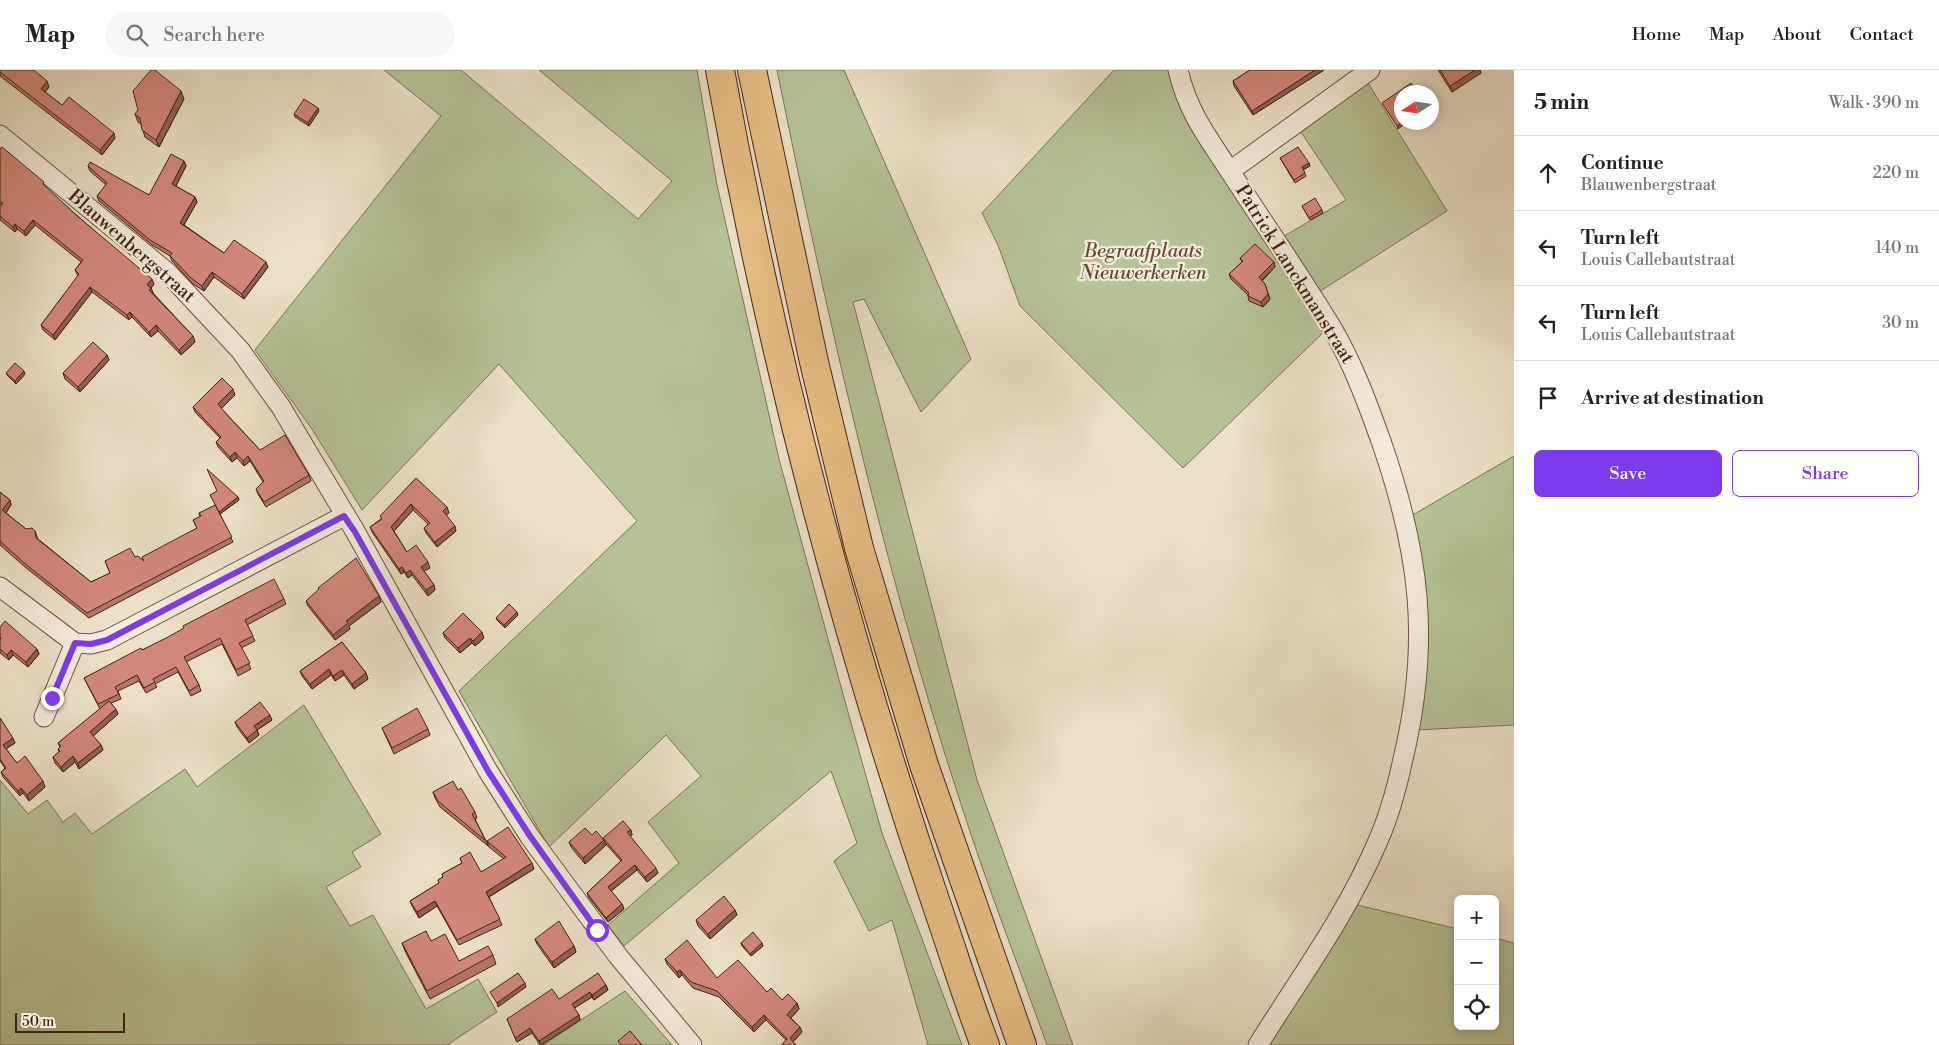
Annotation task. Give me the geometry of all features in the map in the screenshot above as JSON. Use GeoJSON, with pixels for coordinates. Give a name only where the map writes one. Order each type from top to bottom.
{"type":"FeatureCollection","features":[{"type":"Feature","properties":{"kind":"highway"},"geometry":{"type":"LineString","coordinates":[[720,70],[779,358],[828,555],[891,773],[985,1045]]}},
{"type":"Feature","properties":{"kind":"highway"},"geometry":{"type":"LineString","coordinates":[[752,70],[814,362],[859,548],[924,765],[1022,1045]]}},
{"type":"Feature","properties":{"kind":"street","name":"Patrick Lanckmanstraat"},"geometry":{"type":"LineString","coordinates":[[1178,70],[1192,115],[1230,170],[1333,330],[1363,389],[1404,512],[1417,580],[1420,634],[1414,708],[1388,815],[1342,916],[1258,1045]]}},
{"type":"Feature","properties":{"kind":"street"},"geometry":{"type":"LineString","coordinates":[[1230,170],[1370,70]]}},
{"type":"Feature","properties":{"kind":"street","name":"Blauwenbergstraat"},"geometry":{"type":"LineString","coordinates":[[0,135],[167,272],[229,336],[281,407],[355,532],[488,771],[530,836],[612,949],[692,1045]]}},
{"type":"Feature","properties":{"kind":"street"},"geometry":{"type":"LineString","coordinates":[[0,587],[75,643],[91,644],[107,640],[344,516]]}},
{"type":"Feature","properties":{"kind":"street"},"geometry":{"type":"LineString","coordinates":[[44,717],[75,643]]}},
{"type":"Feature","properties":{"kind":"green space"},"geometry":{"type":"Polygon","coordinates":[[[384,70],[461,70],[638,219],[672,181],[539,70],[697,70],[717,185],[779,459],[882,833],[962,1045],[928,1045],[892,920],[869,931],[834,861],[857,843],[831,771],[624,946],[608,925],[679,863],[648,822],[701,776],[666,735],[549,847],[459,691],[637,521],[499,364],[362,510],[312,429],[255,350],[441,116],[384,70]]]}},
{"type":"Feature","properties":{"kind":"green space"},"geometry":{"type":"Polygon","coordinates":[[[777,70],[844,70],[971,359],[921,412],[864,299],[853,302],[977,780],[1073,1045],[1047,1045],[980,862],[932,711],[881,530],[858,438],[836,346],[777,70]]]}},
{"type":"Feature","properties":{"kind":"green space","name":"Begraafplaats Nieuwerkerken"},"geometry":{"type":"Polygon","coordinates":[[[1114,70],[1170,70],[1328,328],[1183,468],[1020,306],[998,245],[982,213],[1114,70]]]}},
{"type":"Feature","properties":{"kind":"green space"},"geometry":{"type":"Polygon","coordinates":[[[1368,83],[1394,125],[1394,130],[1397,130],[1447,211],[1317,293],[1279,239],[1346,200],[1299,129],[1368,83]]]}},
{"type":"Feature","properties":{"kind":"green space"},"geometry":{"type":"Polygon","coordinates":[[[1514,456],[1514,725],[1416,730],[1411,516],[1514,456]]]}},
{"type":"Feature","properties":{"kind":"green space"},"geometry":{"type":"Polygon","coordinates":[[[304,705],[381,834],[352,852],[361,867],[326,887],[350,926],[373,915],[426,1009],[478,979],[497,1012],[447,1045],[0,1045],[0,780],[28,814],[47,800],[63,822],[75,813],[92,834],[185,769],[197,787],[304,705]]]}},
{"type":"Feature","properties":{"kind":"green space"},"geometry":{"type":"Polygon","coordinates":[[[1353,904],[1454,928],[1454,1030],[1499,1030],[1499,939],[1514,943],[1514,1045],[1264,1045],[1353,904]]]}},
{"type":"Feature","properties":{"kind":"green space"},"geometry":{"type":"Polygon","coordinates":[[[625,991],[672,1045],[543,1045],[625,991]]]}},
{"type":"Feature","properties":{"kind":"building"},"geometry":{"type":"Polygon","coordinates":[[[0,70],[34,70],[47,81],[41,89],[62,105],[69,97],[114,133],[100,150],[0,72],[0,70]]]}},
{"type":"Feature","properties":{"kind":"building"},"geometry":{"type":"Polygon","coordinates":[[[151,70],[155,70],[181,91],[156,140],[142,130],[140,118],[135,114],[138,110],[133,91],[151,70]]]}},
{"type":"Feature","properties":{"kind":"building"},"geometry":{"type":"Polygon","coordinates":[[[1250,70],[1315,70],[1252,111],[1233,81],[1250,70]]]}},
{"type":"Feature","properties":{"kind":"building"},"geometry":{"type":"Polygon","coordinates":[[[1440,70],[1475,70],[1450,86],[1440,70]]]}},
{"type":"Feature","properties":{"kind":"building"},"geometry":{"type":"Polygon","coordinates":[[[1394,95],[1394,121],[1382,103],[1394,95]]]}},
{"type":"Feature","properties":{"kind":"building"},"geometry":{"type":"Polygon","coordinates":[[[304,99],[318,108],[308,123],[294,114],[304,99]]]}},
{"type":"Feature","properties":{"kind":"building"},"geometry":{"type":"Polygon","coordinates":[[[2,147],[44,182],[43,184],[75,214],[152,279],[147,285],[151,288],[149,290],[193,336],[179,350],[156,325],[149,332],[130,312],[127,315],[90,287],[53,335],[41,325],[79,274],[75,270],[83,260],[33,220],[24,231],[15,224],[13,227],[0,216],[0,207],[3,203],[0,201],[0,150],[2,147]]]}},
{"type":"Feature","properties":{"kind":"building"},"geometry":{"type":"Polygon","coordinates":[[[1298,147],[1309,163],[1302,167],[1305,173],[1294,180],[1280,158],[1298,147]]]}},
{"type":"Feature","properties":{"kind":"building"},"geometry":{"type":"Polygon","coordinates":[[[171,154],[184,161],[172,184],[195,197],[180,223],[224,253],[234,240],[266,262],[242,294],[212,272],[202,286],[191,278],[170,256],[172,253],[150,240],[97,196],[107,183],[88,166],[90,162],[149,195],[171,154]]]}},
{"type":"Feature","properties":{"kind":"building"},"geometry":{"type":"Polygon","coordinates":[[[1315,198],[1322,210],[1309,218],[1302,206],[1315,198]]]}},
{"type":"Feature","properties":{"kind":"building"},"geometry":{"type":"Polygon","coordinates":[[[1255,244],[1274,262],[1259,277],[1265,284],[1268,294],[1261,302],[1248,296],[1249,293],[1229,274],[1243,261],[1240,258],[1255,244]]]}},
{"type":"Feature","properties":{"kind":"building"},"geometry":{"type":"Polygon","coordinates":[[[93,342],[107,355],[78,387],[63,373],[93,342]]]}},
{"type":"Feature","properties":{"kind":"building"},"geometry":{"type":"Polygon","coordinates":[[[15,363],[24,371],[15,381],[6,373],[15,363]]]}},
{"type":"Feature","properties":{"kind":"building"},"geometry":{"type":"Polygon","coordinates":[[[222,378],[233,389],[218,404],[228,416],[260,450],[285,435],[309,475],[264,502],[256,489],[264,481],[248,456],[243,461],[235,452],[230,457],[216,442],[221,437],[193,407],[222,378]]]}},
{"type":"Feature","properties":{"kind":"building"},"geometry":{"type":"Polygon","coordinates":[[[207,469],[238,497],[219,512],[210,495],[217,491],[207,469]]]}},
{"type":"Feature","properties":{"kind":"building"},"geometry":{"type":"Polygon","coordinates":[[[416,478],[447,507],[443,511],[455,526],[435,542],[424,528],[430,523],[411,504],[391,527],[407,552],[416,545],[428,562],[421,567],[434,585],[426,590],[410,570],[406,573],[402,567],[399,569],[370,527],[382,519],[380,516],[416,478]]]}},
{"type":"Feature","properties":{"kind":"building"},"geometry":{"type":"Polygon","coordinates":[[[0,492],[10,500],[2,510],[26,529],[32,528],[35,531],[36,538],[91,582],[110,573],[105,561],[130,548],[135,557],[138,556],[144,561],[142,557],[197,528],[193,520],[201,516],[199,513],[215,505],[232,537],[87,613],[23,562],[0,541],[0,492]]]}},
{"type":"Feature","properties":{"kind":"building"},"geometry":{"type":"Polygon","coordinates":[[[356,558],[379,596],[346,621],[348,623],[333,635],[306,601],[318,588],[356,558]]]}},
{"type":"Feature","properties":{"kind":"building"},"geometry":{"type":"Polygon","coordinates":[[[274,579],[284,599],[245,620],[253,636],[239,643],[250,663],[236,670],[220,638],[184,657],[199,685],[189,691],[176,667],[153,679],[155,682],[144,688],[137,675],[115,687],[119,694],[98,704],[84,678],[141,648],[142,650],[168,637],[184,628],[183,626],[274,579]]]}},
{"type":"Feature","properties":{"kind":"building"},"geometry":{"type":"Polygon","coordinates":[[[509,604],[517,612],[504,625],[496,618],[509,604]]]}},
{"type":"Feature","properties":{"kind":"building"},"geometry":{"type":"Polygon","coordinates":[[[463,613],[482,632],[473,641],[470,638],[458,648],[443,633],[463,613]]]}},
{"type":"Feature","properties":{"kind":"building"},"geometry":{"type":"Polygon","coordinates":[[[5,621],[37,649],[26,662],[11,650],[7,655],[0,649],[0,627],[5,621]]]}},
{"type":"Feature","properties":{"kind":"building"},"geometry":{"type":"Polygon","coordinates":[[[342,642],[366,673],[352,684],[342,670],[333,676],[329,669],[310,684],[300,671],[342,642]]]}},
{"type":"Feature","properties":{"kind":"building"},"geometry":{"type":"Polygon","coordinates":[[[109,701],[116,709],[90,732],[101,745],[78,763],[73,756],[61,767],[53,757],[60,751],[58,749],[61,746],[58,743],[109,701]]]}},
{"type":"Feature","properties":{"kind":"building"},"geometry":{"type":"Polygon","coordinates":[[[260,702],[270,715],[254,726],[257,730],[247,738],[235,722],[260,702]]]}},
{"type":"Feature","properties":{"kind":"building"},"geometry":{"type":"Polygon","coordinates":[[[417,708],[428,729],[392,748],[382,728],[417,708]]]}},
{"type":"Feature","properties":{"kind":"building"},"geometry":{"type":"Polygon","coordinates":[[[0,718],[13,738],[3,745],[17,763],[25,756],[43,781],[27,795],[21,788],[18,791],[1,772],[6,768],[0,759],[0,718]]]}},
{"type":"Feature","properties":{"kind":"building"},"geometry":{"type":"Polygon","coordinates":[[[453,781],[458,790],[461,788],[475,812],[472,814],[486,841],[438,801],[433,792],[453,781]]]}},
{"type":"Feature","properties":{"kind":"building"},"geometry":{"type":"Polygon","coordinates":[[[623,821],[631,830],[627,832],[656,868],[645,877],[635,865],[608,887],[622,904],[606,918],[587,893],[622,860],[603,838],[623,821]]]}},
{"type":"Feature","properties":{"kind":"building"},"geometry":{"type":"Polygon","coordinates":[[[508,827],[532,863],[486,892],[500,919],[457,940],[435,901],[417,912],[410,901],[439,883],[438,880],[443,877],[442,874],[462,863],[460,858],[470,852],[481,872],[506,857],[487,841],[508,827]]]}},
{"type":"Feature","properties":{"kind":"building"},"geometry":{"type":"Polygon","coordinates":[[[585,828],[592,835],[596,831],[604,840],[583,858],[569,842],[585,828]]]}},
{"type":"Feature","properties":{"kind":"building"},"geometry":{"type":"Polygon","coordinates":[[[724,896],[735,910],[708,934],[696,920],[724,896]]]}},
{"type":"Feature","properties":{"kind":"building"},"geometry":{"type":"Polygon","coordinates":[[[559,921],[574,946],[552,962],[535,939],[559,921]]]}},
{"type":"Feature","properties":{"kind":"building"},"geometry":{"type":"Polygon","coordinates":[[[426,931],[431,941],[445,934],[459,961],[488,946],[493,955],[427,991],[402,943],[426,931]]]}},
{"type":"Feature","properties":{"kind":"building"},"geometry":{"type":"Polygon","coordinates":[[[753,932],[762,943],[750,954],[741,943],[753,932]]]}},
{"type":"Feature","properties":{"kind":"building"},"geometry":{"type":"Polygon","coordinates":[[[687,940],[717,978],[738,960],[767,992],[771,988],[782,1000],[788,994],[797,1003],[787,1015],[800,1027],[790,1038],[796,1045],[781,1045],[787,1039],[764,1015],[752,1027],[717,991],[691,982],[680,970],[677,972],[665,959],[687,940]]]}},
{"type":"Feature","properties":{"kind":"building"},"geometry":{"type":"Polygon","coordinates":[[[518,973],[525,983],[497,1003],[490,992],[518,973]]]}},
{"type":"Feature","properties":{"kind":"building"},"geometry":{"type":"Polygon","coordinates":[[[598,973],[606,985],[592,995],[590,992],[572,1004],[579,1015],[539,1041],[530,1028],[515,1038],[507,1019],[552,989],[559,999],[598,973]]]}},
{"type":"Feature","properties":{"kind":"building"},"geometry":{"type":"Polygon","coordinates":[[[630,1031],[642,1045],[621,1045],[618,1041],[630,1031]]]}},
{"type":"Feature","properties":{"kind":"route"},"geometry":{"type":"LineString","coordinates":[[52,698],[75,643],[91,644],[107,640],[273,555],[344,516],[355,532],[488,771],[530,836],[597,930]]}}]}
